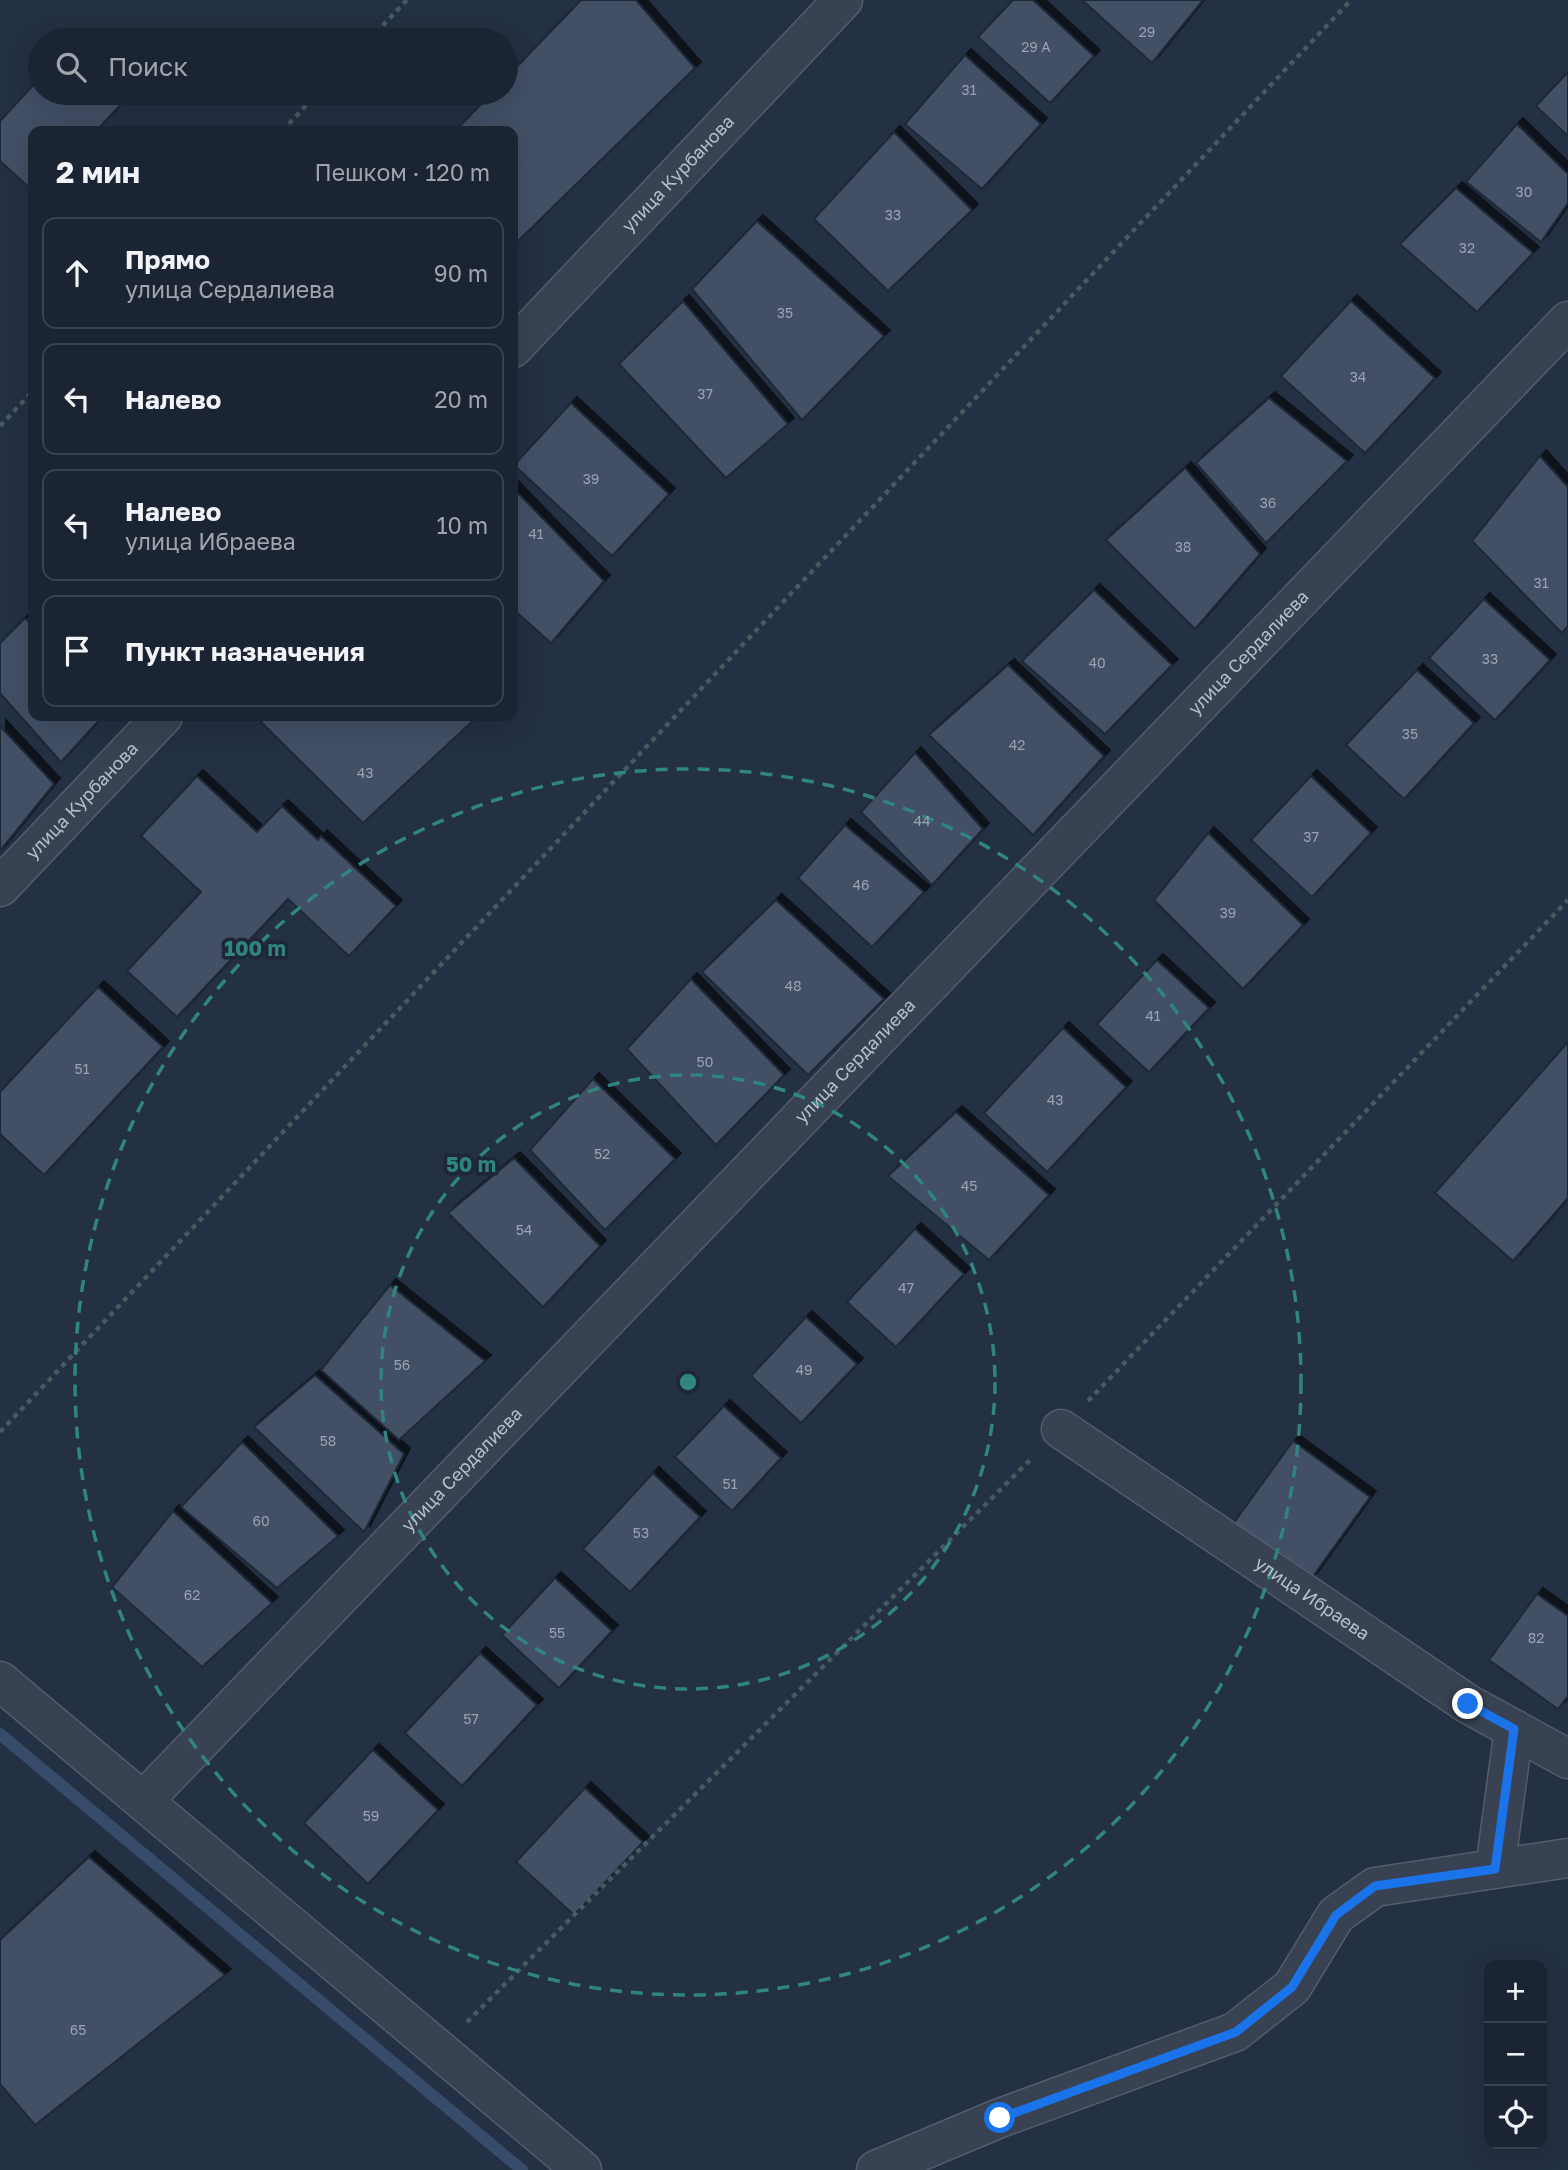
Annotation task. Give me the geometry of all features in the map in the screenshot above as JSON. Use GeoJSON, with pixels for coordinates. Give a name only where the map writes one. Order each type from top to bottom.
{"type":"FeatureCollection","features":[{"type":"Feature","properties":{"kind":"street","name":"улица Курбанова"},"geometry":{"type":"LineString","coordinates":[[518,343],[843,0]]}},
{"type":"Feature","properties":{"kind":"street","name":"улица Сердалиева"},"geometry":{"type":"LineString","coordinates":[[143,1801],[1568,321]]}},
{"type":"Feature","properties":{"kind":"street","name":"улица Курбанова"},"geometry":{"type":"LineString","coordinates":[[0,887],[158,721]]}},
{"type":"Feature","properties":{"kind":"street","name":"улица Ибраева"},"geometry":{"type":"LineString","coordinates":[[1061,1430],[1468,1704],[1568,1759]]}},
{"type":"Feature","properties":{"kind":"street"},"geometry":{"type":"LineString","coordinates":[[0,1681],[582,2170]]}},
{"type":"Feature","properties":{"kind":"street"},"geometry":{"type":"LineString","coordinates":[[1495,1869],[1514,1729]]}},
{"type":"Feature","properties":{"kind":"street"},"geometry":{"type":"LineString","coordinates":[[876,2170],[1000,2118],[1236,2032],[1292,1987],[1336,1915],[1375,1886],[1568,1858]]}},
{"type":"Feature","properties":{"kind":"path"},"geometry":{"type":"LineString","coordinates":[[380,28],[407,0]]}},
{"type":"Feature","properties":{"kind":"path"},"geometry":{"type":"LineString","coordinates":[[0,1432],[1351,0]]}},
{"type":"Feature","properties":{"kind":"path"},"geometry":{"type":"LineString","coordinates":[[287,126],[307,105]]}},
{"type":"Feature","properties":{"kind":"path"},"geometry":{"type":"LineString","coordinates":[[0,426],[28,396]]}},
{"type":"Feature","properties":{"kind":"path"},"geometry":{"type":"LineString","coordinates":[[439,2050],[1061,1430],[1568,900]]}},
{"type":"Feature","properties":{"kind":"building"},"geometry":{"type":"Polygon","coordinates":[[[581,0],[636,0],[695,68],[518,241],[518,126],[460,126],[480,105],[518,105],[518,66],[581,0]]]}},
{"type":"Feature","properties":{"kind":"building"},"geometry":{"type":"Polygon","coordinates":[[[1013,0],[1033,0],[1094,56],[1050,103],[978,37],[1013,0]]]}},
{"type":"Feature","properties":{"kind":"building"},"geometry":{"type":"Polygon","coordinates":[[[1082,0],[1203,0],[1152,63],[1082,0]]]}},
{"type":"Feature","properties":{"kind":"building"},"geometry":{"type":"Polygon","coordinates":[[[965,55],[1041,124],[982,189],[905,124],[965,55]]]}},
{"type":"Feature","properties":{"kind":"building"},"geometry":{"type":"Polygon","coordinates":[[[1568,72],[1568,136],[1536,106],[1568,72]]]}},
{"type":"Feature","properties":{"kind":"building"},"geometry":{"type":"Polygon","coordinates":[[[28,91],[28,105],[120,105],[101,126],[28,126],[28,186],[0,161],[0,121],[28,91]]]}},
{"type":"Feature","properties":{"kind":"building"},"geometry":{"type":"Polygon","coordinates":[[[1517,124],[1568,174],[1568,203],[1541,242],[1466,182],[1517,124]]]}},
{"type":"Feature","properties":{"kind":"building"},"geometry":{"type":"Polygon","coordinates":[[[894,132],[972,210],[888,291],[814,219],[894,132]]]}},
{"type":"Feature","properties":{"kind":"building"},"geometry":{"type":"Polygon","coordinates":[[[1456,188],[1533,253],[1477,312],[1400,244],[1456,188]]]}},
{"type":"Feature","properties":{"kind":"building"},"geometry":{"type":"Polygon","coordinates":[[[757,221],[884,336],[802,420],[692,289],[757,221]]]}},
{"type":"Feature","properties":{"kind":"building"},"geometry":{"type":"Polygon","coordinates":[[[683,301],[788,424],[726,478],[619,364],[683,301]]]}},
{"type":"Feature","properties":{"kind":"building"},"geometry":{"type":"Polygon","coordinates":[[[1351,301],[1435,378],[1365,453],[1281,376],[1351,301]]]}},
{"type":"Feature","properties":{"kind":"building"},"geometry":{"type":"Polygon","coordinates":[[[1269,398],[1347,461],[1266,543],[1196,463],[1269,398]]]}},
{"type":"Feature","properties":{"kind":"building"},"geometry":{"type":"Polygon","coordinates":[[[571,403],[669,494],[612,556],[518,469],[518,461],[571,403]]]}},
{"type":"Feature","properties":{"kind":"building"},"geometry":{"type":"Polygon","coordinates":[[[1540,456],[1568,487],[1568,626],[1562,633],[1472,541],[1540,456]]]}},
{"type":"Feature","properties":{"kind":"building"},"geometry":{"type":"Polygon","coordinates":[[[1185,468],[1260,554],[1195,629],[1106,540],[1185,468]]]}},
{"type":"Feature","properties":{"kind":"building"},"geometry":{"type":"Polygon","coordinates":[[[518,493],[604,581],[551,643],[518,613],[518,493]]]}},
{"type":"Feature","properties":{"kind":"building"},"geometry":{"type":"Polygon","coordinates":[[[1094,590],[1172,665],[1105,734],[1022,661],[1094,590]]]}},
{"type":"Feature","properties":{"kind":"building"},"geometry":{"type":"Polygon","coordinates":[[[1484,599],[1550,660],[1495,720],[1429,658],[1484,599]]]}},
{"type":"Feature","properties":{"kind":"building"},"geometry":{"type":"Polygon","coordinates":[[[25,618],[28,621],[28,721],[98,721],[61,762],[0,693],[0,643],[25,618]]]}},
{"type":"Feature","properties":{"kind":"building"},"geometry":{"type":"Polygon","coordinates":[[[1008,665],[1104,756],[1033,835],[929,735],[1008,665]]]}},
{"type":"Feature","properties":{"kind":"building"},"geometry":{"type":"Polygon","coordinates":[[[1417,670],[1474,723],[1404,799],[1346,745],[1417,670]]]}},
{"type":"Feature","properties":{"kind":"building"},"geometry":{"type":"Polygon","coordinates":[[[262,721],[473,721],[363,823],[262,721]]]}},
{"type":"Feature","properties":{"kind":"building"},"geometry":{"type":"Polygon","coordinates":[[[0,726],[54,784],[0,851],[0,726]]]}},
{"type":"Feature","properties":{"kind":"building"},"geometry":{"type":"Polygon","coordinates":[[[915,753],[983,829],[932,885],[861,812],[915,753]]]}},
{"type":"Feature","properties":{"kind":"building"},"geometry":{"type":"Polygon","coordinates":[[[197,776],[257,832],[282,806],[318,840],[321,836],[396,906],[349,956],[288,899],[177,1017],[127,971],[201,892],[141,836],[197,776]]]}},
{"type":"Feature","properties":{"kind":"building"},"geometry":{"type":"Polygon","coordinates":[[[1311,776],[1371,833],[1312,897],[1251,840],[1311,776]]]}},
{"type":"Feature","properties":{"kind":"building"},"geometry":{"type":"Polygon","coordinates":[[[845,825],[924,892],[872,947],[798,878],[845,825]]]}},
{"type":"Feature","properties":{"kind":"building"},"geometry":{"type":"Polygon","coordinates":[[[1208,833],[1303,925],[1243,989],[1154,900],[1208,833]]]}},
{"type":"Feature","properties":{"kind":"building"},"geometry":{"type":"Polygon","coordinates":[[[776,900],[884,999],[808,1075],[702,972],[776,900]]]}},
{"type":"Feature","properties":{"kind":"building"},"geometry":{"type":"Polygon","coordinates":[[[1157,960],[1209,1008],[1149,1072],[1097,1024],[1157,960]]]}},
{"type":"Feature","properties":{"kind":"building"},"geometry":{"type":"Polygon","coordinates":[[[691,979],[784,1075],[716,1145],[627,1049],[691,979]]]}},
{"type":"Feature","properties":{"kind":"building"},"geometry":{"type":"Polygon","coordinates":[[[98,987],[163,1047],[44,1175],[0,1134],[0,1092],[98,987]]]}},
{"type":"Feature","properties":{"kind":"building"},"geometry":{"type":"Polygon","coordinates":[[[1063,1028],[1126,1087],[1047,1172],[984,1113],[1063,1028]]]}},
{"type":"Feature","properties":{"kind":"building"},"geometry":{"type":"Polygon","coordinates":[[[1568,1042],[1568,1198],[1513,1261],[1435,1193],[1568,1042]]]}},
{"type":"Feature","properties":{"kind":"building"},"geometry":{"type":"Polygon","coordinates":[[[593,1079],[675,1159],[605,1230],[530,1150],[593,1079]]]}},
{"type":"Feature","properties":{"kind":"building"},"geometry":{"type":"Polygon","coordinates":[[[956,1112],[1049,1195],[989,1260],[888,1176],[956,1112]]]}},
{"type":"Feature","properties":{"kind":"building"},"geometry":{"type":"Polygon","coordinates":[[[514,1158],[600,1246],[543,1307],[448,1213],[514,1158]]]}},
{"type":"Feature","properties":{"kind":"building"},"geometry":{"type":"Polygon","coordinates":[[[915,1229],[964,1274],[896,1347],[847,1302],[915,1229]]]}},
{"type":"Feature","properties":{"kind":"building"},"geometry":{"type":"Polygon","coordinates":[[[390,1285],[485,1361],[399,1440],[321,1370],[390,1285]]]}},
{"type":"Feature","properties":{"kind":"building"},"geometry":{"type":"Polygon","coordinates":[[[806,1317],[857,1364],[801,1423],[751,1376],[806,1317]]]}},
{"type":"Feature","properties":{"kind":"building"},"geometry":{"type":"Polygon","coordinates":[[[315,1375],[404,1454],[364,1532],[254,1427],[315,1375]]]}},
{"type":"Feature","properties":{"kind":"building"},"geometry":{"type":"Polygon","coordinates":[[[724,1406],[781,1458],[732,1511],[675,1457],[724,1406]]]}},
{"type":"Feature","properties":{"kind":"building"},"geometry":{"type":"Polygon","coordinates":[[[1293,1441],[1370,1497],[1311,1579],[1233,1524],[1293,1441]]]}},
{"type":"Feature","properties":{"kind":"building"},"geometry":{"type":"Polygon","coordinates":[[[242,1442],[338,1536],[277,1588],[181,1507],[242,1442]]]}},
{"type":"Feature","properties":{"kind":"building"},"geometry":{"type":"Polygon","coordinates":[[[653,1473],[700,1517],[630,1592],[583,1549],[653,1473]]]}},
{"type":"Feature","properties":{"kind":"building"},"geometry":{"type":"Polygon","coordinates":[[[173,1511],[272,1603],[202,1667],[112,1587],[173,1511]]]}},
{"type":"Feature","properties":{"kind":"building"},"geometry":{"type":"Polygon","coordinates":[[[555,1578],[612,1631],[559,1688],[502,1635],[555,1578]]]}},
{"type":"Feature","properties":{"kind":"building"},"geometry":{"type":"Polygon","coordinates":[[[1537,1594],[1568,1616],[1568,1696],[1558,1709],[1489,1660],[1537,1594]]]}},
{"type":"Feature","properties":{"kind":"building"},"geometry":{"type":"Polygon","coordinates":[[[480,1653],[537,1705],[462,1786],[405,1733],[480,1653]]]}},
{"type":"Feature","properties":{"kind":"building"},"geometry":{"type":"Polygon","coordinates":[[[373,1750],[438,1810],[368,1884],[304,1823],[373,1750]]]}},
{"type":"Feature","properties":{"kind":"building"},"geometry":{"type":"Polygon","coordinates":[[[585,1788],[643,1842],[574,1915],[516,1862],[585,1788]]]}},
{"type":"Feature","properties":{"kind":"building"},"geometry":{"type":"Polygon","coordinates":[[[89,1857],[225,1975],[35,2125],[0,2084],[0,1940],[89,1857]]]}},
{"type":"Feature","properties":{"kind":"waterway"},"geometry":{"type":"LineString","coordinates":[[0,1734],[522,2170]]}},
{"type":"Feature","properties":{"kind":"route"},"geometry":{"type":"LineString","coordinates":[[1000,2118],[1236,2032],[1292,1987],[1336,1915],[1375,1886],[1495,1869],[1514,1729],[1468,1704]]}}]}
